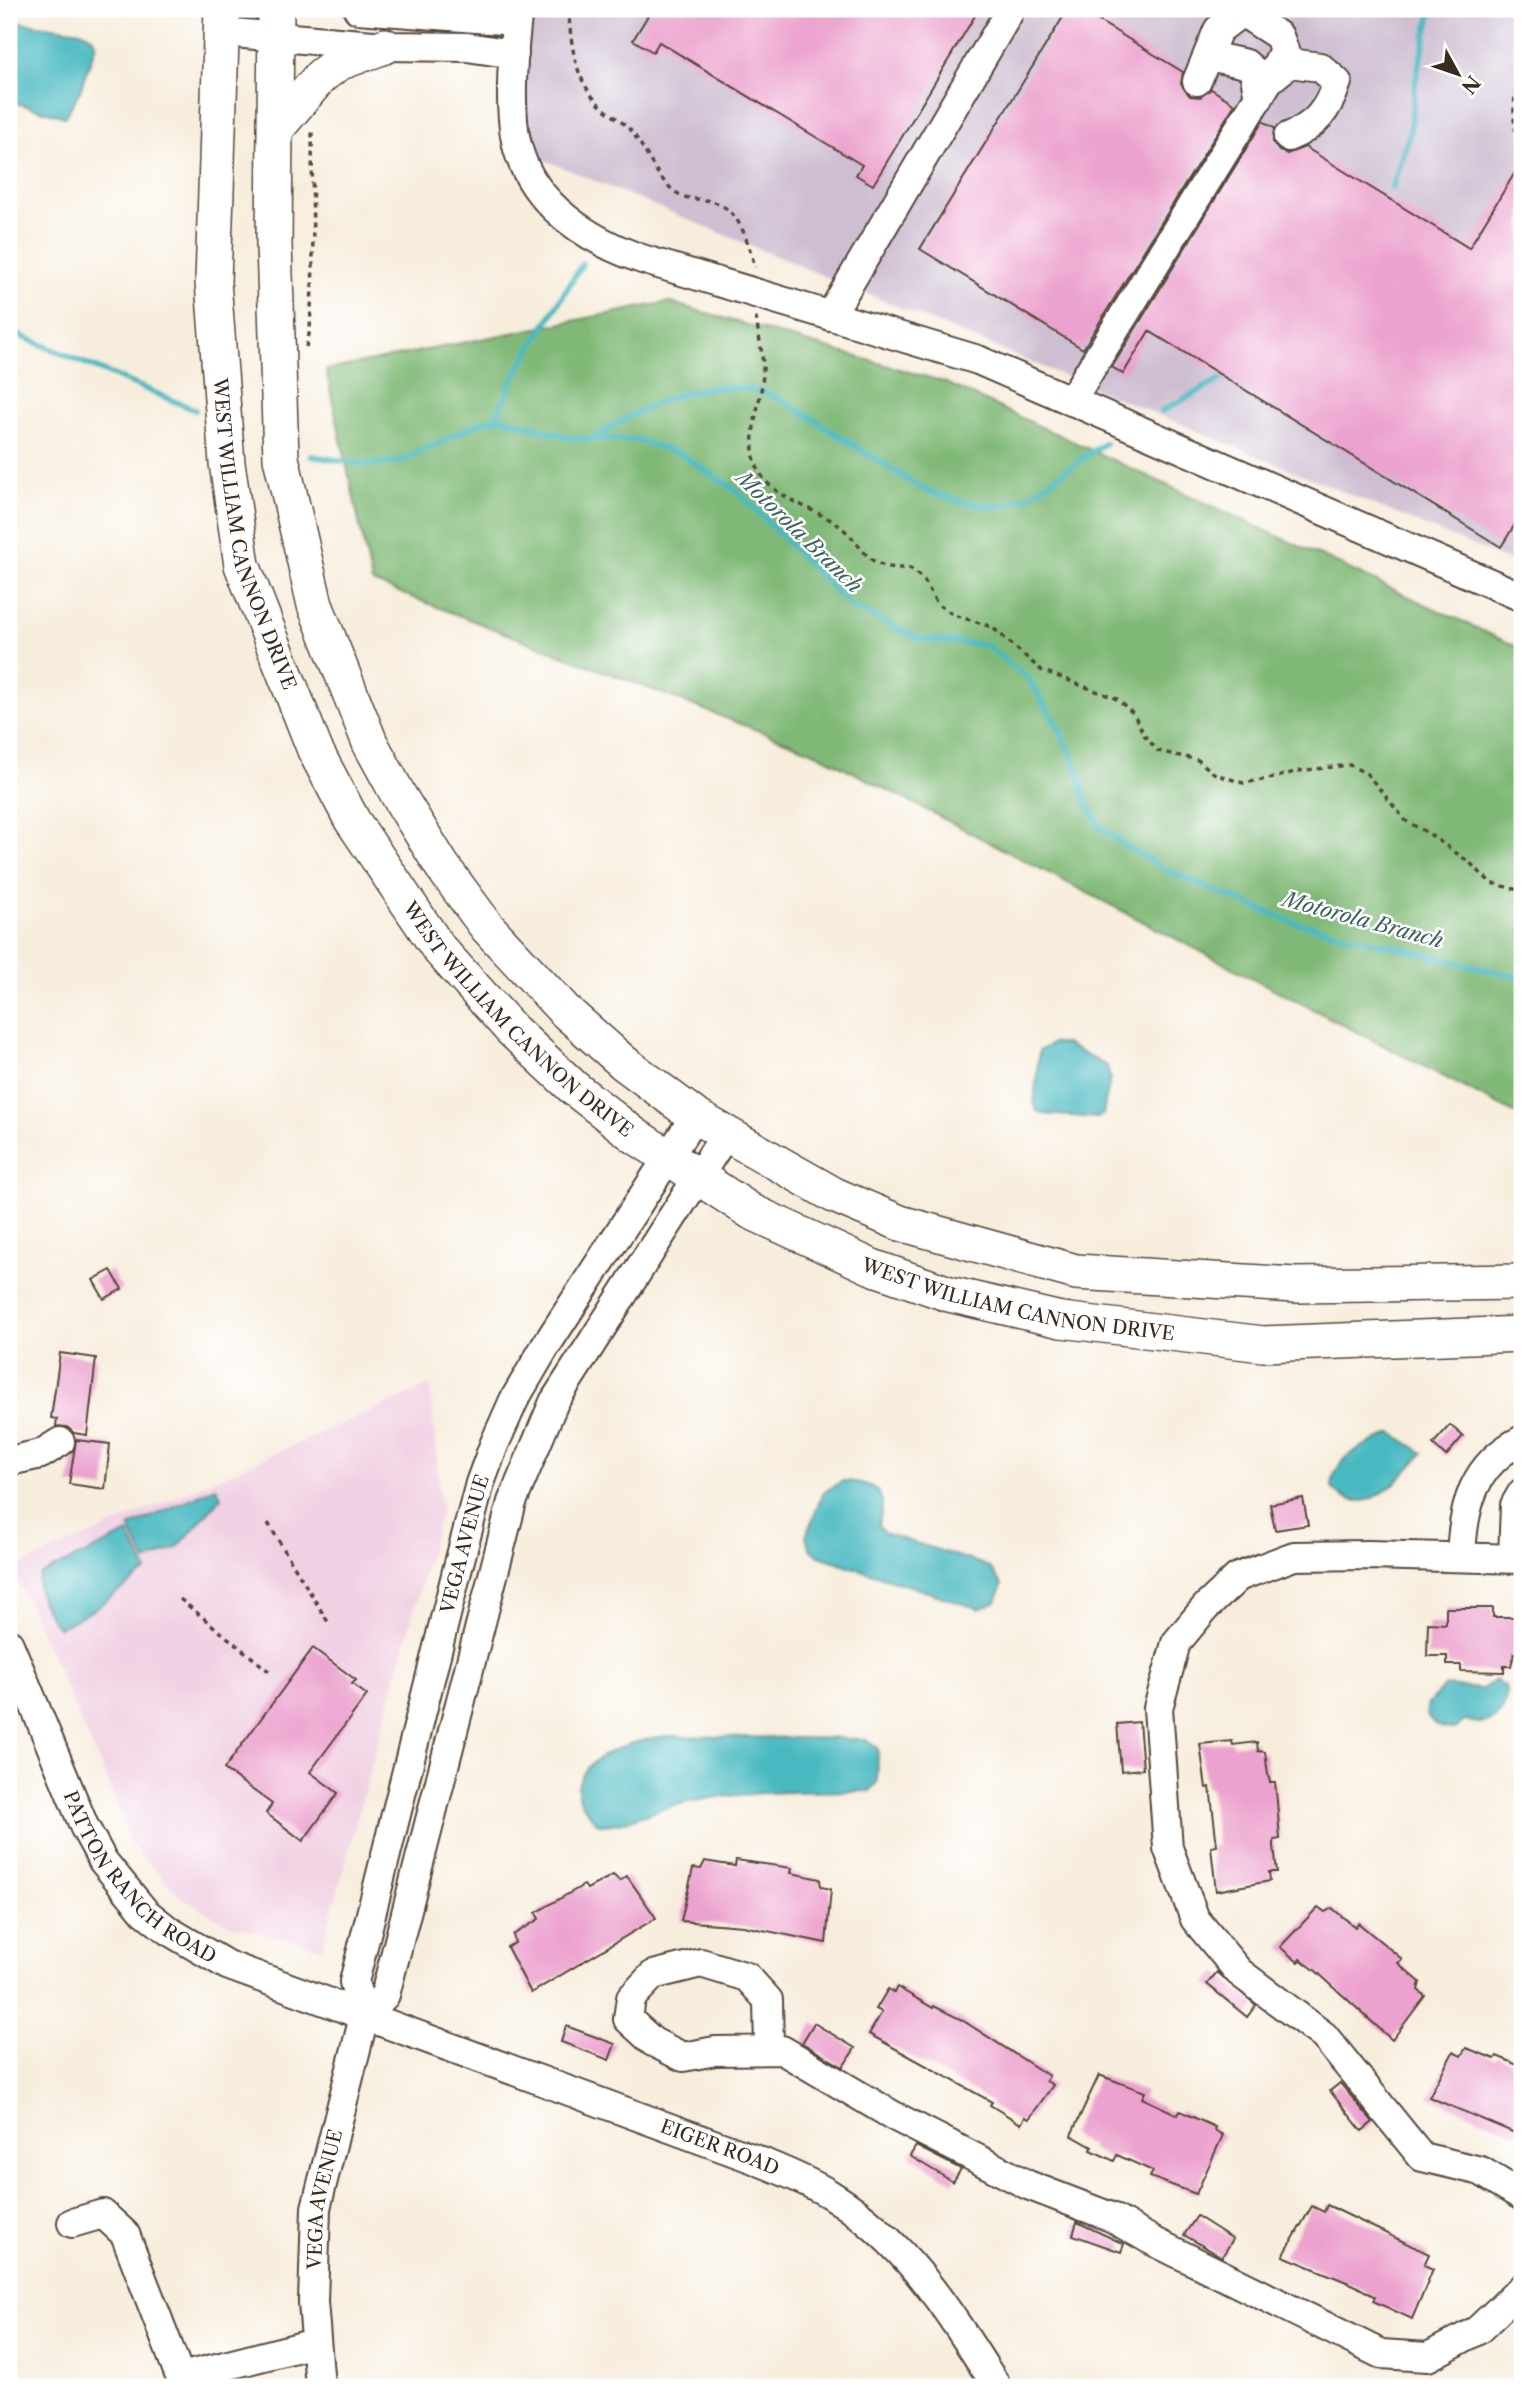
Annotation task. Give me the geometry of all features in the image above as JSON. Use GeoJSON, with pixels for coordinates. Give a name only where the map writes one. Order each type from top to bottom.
{"type":"FeatureCollection","features":[{"type":"Feature","properties":{"kind":"main road","name":"WEST WILLIAM CANNON DRIVE"},"geometry":{"type":"LineString","coordinates":[[221,20],[213,282],[227,463],[242,565],[315,750],[352,820],[439,949],[484,1001],[542,1060],[624,1128],[697,1178],[794,1233],[872,1267],[949,1294],[1061,1320],[1263,1344],[1522,1334]]}},
{"type":"Feature","properties":{"kind":"main road","name":"WEST WILLIAM CANNON DRIVE"},"geometry":{"type":"LineString","coordinates":[[275,22],[274,244],[281,458],[320,617],[370,743],[442,866],[472,906],[564,1010],[624,1063],[695,1116],[834,1195],[900,1223],[1076,1272],[1295,1285],[1522,1282]]}},
{"type":"Feature","properties":{"kind":"main road"},"geometry":{"type":"LineString","coordinates":[[276,129],[330,69],[338,63],[385,46]]}},
{"type":"Feature","properties":{"kind":"main road"},"geometry":{"type":"LineString","coordinates":[[267,630],[320,617]]}},
{"type":"Feature","properties":{"kind":"street"},"geometry":{"type":"LineString","coordinates":[[358,9],[517,15],[513,119],[518,149],[544,195],[576,229],[612,249],[978,360],[1522,597]]}},
{"type":"Feature","properties":{"kind":"street"},"geometry":{"type":"LineString","coordinates":[[1071,401],[1264,89],[1284,50],[1279,36],[1242,12],[1218,30],[1203,68],[1246,64],[1254,71],[1264,89]]}},
{"type":"Feature","properties":{"kind":"street"},"geometry":{"type":"LineString","coordinates":[[830,316],[1008,14]]}},
{"type":"Feature","properties":{"kind":"street"},"geometry":{"type":"LineString","coordinates":[[221,20],[275,22],[385,46],[467,47],[514,54]]}},
{"type":"Feature","properties":{"kind":"street"},"geometry":{"type":"LineString","coordinates":[[1264,89],[1290,63],[1320,67],[1337,82],[1330,106],[1309,129],[1288,137]]}},
{"type":"Feature","properties":{"kind":"street","name":"VEGA AVENUE"},"geometry":{"type":"LineString","coordinates":[[364,2017],[354,1982],[480,1483],[514,1400],[666,1157],[695,1116]]}},
{"type":"Feature","properties":{"kind":"street","name":"VEGA AVENUE"},"geometry":{"type":"LineString","coordinates":[[320,2387],[313,2302],[316,2208],[364,2017],[385,1995],[512,1502],[554,1402],[725,1135]]}},
{"type":"Feature","properties":{"kind":"street"},"geometry":{"type":"LineString","coordinates":[[1461,1557],[1467,1501],[1481,1475],[1504,1449],[1522,1440]]}},
{"type":"Feature","properties":{"kind":"street"},"geometry":{"type":"LineString","coordinates":[[9,1461],[41,1454],[60,1442]]}},
{"type":"Feature","properties":{"kind":"street"},"geometry":{"type":"LineString","coordinates":[[1522,1493],[1515,1505],[1518,1559],[1294,1556],[1238,1577],[1205,1608],[1177,1643],[1158,1708],[1168,1848],[1195,1919],[1239,1972],[1324,2036],[1422,2157],[1481,2171],[1522,2196]]}},
{"type":"Feature","properties":{"kind":"street","name":"PATTON RANCH ROAD"},"geometry":{"type":"LineString","coordinates":[[9,1644],[84,1826],[103,1861],[145,1912],[169,1931],[227,1965],[364,2017]]}},
{"type":"Feature","properties":{"kind":"street"},"geometry":{"type":"LineString","coordinates":[[769,2050],[768,2000],[747,1978],[701,1964],[653,1975],[631,1998],[628,2019],[653,2042],[683,2057],[715,2051],[782,2050],[892,2115],[1016,2179],[1111,2217],[1151,2240],[1381,2354],[1428,2357],[1478,2330],[1522,2288]]}},
{"type":"Feature","properties":{"kind":"street","name":"EIGER ROAD"},"geometry":{"type":"LineString","coordinates":[[364,2017],[754,2159],[829,2194],[878,2230],[922,2275],[997,2387]]}},
{"type":"Feature","properties":{"kind":"street"},"geometry":{"type":"LineString","coordinates":[[72,2223],[103,2214],[125,2234],[183,2382],[315,2343]]}},
{"type":"Feature","properties":{"kind":"path"},"geometry":{"type":"LineString","coordinates":[[568,9],[573,58],[579,77],[593,96],[632,131],[664,182],[675,192],[685,198],[707,200],[738,219],[757,272]]}},
{"type":"Feature","properties":{"kind":"path"},"geometry":{"type":"LineString","coordinates":[[1519,9],[1514,20],[1521,53],[1512,123],[1519,142]]}},
{"type":"Feature","properties":{"kind":"path"},"geometry":{"type":"LineString","coordinates":[[305,351],[310,330],[313,266],[312,116]]}},
{"type":"Feature","properties":{"kind":"path"},"geometry":{"type":"LineString","coordinates":[[755,314],[763,372],[751,448],[765,479],[836,524],[864,554],[887,569],[910,568],[924,580],[937,604],[954,615],[992,627],[1041,670],[1117,699],[1134,714],[1144,734],[1158,751],[1198,760],[1215,774],[1243,783],[1274,779],[1298,771],[1350,765],[1367,774],[1406,821],[1469,862],[1491,883],[1522,891]]}},
{"type":"Feature","properties":{"kind":"path"},"geometry":{"type":"LineString","coordinates":[[268,1523],[328,1622]]}},
{"type":"Feature","properties":{"kind":"path"},"geometry":{"type":"LineString","coordinates":[[180,1600],[270,1672]]}},
{"type":"Feature","properties":{"kind":"shaded area"},"geometry":{"type":"Polygon","coordinates":[[[518,9],[1522,9],[1522,566],[518,149],[518,9]]]}},
{"type":"Feature","properties":{"kind":"shaded area"},"geometry":{"type":"Polygon","coordinates":[[[430,1385],[441,1511],[322,1948],[230,1925],[182,1898],[131,1844],[108,1782],[13,1569],[430,1385]]]}},
{"type":"Feature","properties":{"kind":"green space"},"geometry":{"type":"Polygon","coordinates":[[[668,302],[944,382],[1522,649],[1522,1117],[814,752],[372,582],[326,370],[668,302]]]}},
{"type":"Feature","properties":{"kind":"water"},"geometry":{"type":"Polygon","coordinates":[[[9,21],[81,31],[92,37],[96,44],[80,91],[65,117],[9,101],[9,21]]]}},
{"type":"Feature","properties":{"kind":"water"},"geometry":{"type":"Polygon","coordinates":[[[1053,1043],[1065,1044],[1107,1066],[1110,1078],[1103,1114],[1098,1118],[1044,1114],[1037,1111],[1034,1104],[1039,1051],[1053,1043]]]}},
{"type":"Feature","properties":{"kind":"water"},"geometry":{"type":"Polygon","coordinates":[[[1392,1433],[1423,1453],[1403,1475],[1381,1494],[1369,1499],[1357,1501],[1344,1498],[1332,1488],[1338,1467],[1345,1459],[1362,1447],[1392,1433]]]}},
{"type":"Feature","properties":{"kind":"water"},"geometry":{"type":"Polygon","coordinates":[[[842,1481],[871,1486],[877,1491],[882,1504],[878,1525],[884,1533],[991,1569],[1002,1585],[996,1602],[979,1609],[819,1556],[810,1549],[806,1536],[823,1493],[842,1481]]]}},
{"type":"Feature","properties":{"kind":"water"},"geometry":{"type":"Polygon","coordinates":[[[216,1487],[221,1497],[178,1547],[146,1562],[129,1527],[216,1487]]]}},
{"type":"Feature","properties":{"kind":"water"},"geometry":{"type":"Polygon","coordinates":[[[128,1533],[147,1571],[93,1610],[59,1628],[46,1611],[40,1596],[40,1575],[128,1533]]]}},
{"type":"Feature","properties":{"kind":"water"},"geometry":{"type":"Polygon","coordinates":[[[1496,1680],[1505,1686],[1505,1703],[1502,1710],[1491,1720],[1466,1720],[1454,1729],[1449,1729],[1434,1724],[1426,1714],[1428,1704],[1445,1686],[1482,1689],[1496,1680]]]}},
{"type":"Feature","properties":{"kind":"water"},"geometry":{"type":"Polygon","coordinates":[[[668,1736],[866,1739],[878,1749],[877,1782],[870,1791],[724,1797],[676,1805],[622,1822],[595,1822],[578,1793],[582,1776],[590,1766],[601,1757],[628,1744],[668,1736]]]}},
{"type":"Feature","properties":{"kind":"building"},"geometry":{"type":"Polygon","coordinates":[[[652,9],[979,9],[873,185],[856,175],[862,165],[659,42],[653,52],[633,40],[652,9]]]}},
{"type":"Feature","properties":{"kind":"building"},"geometry":{"type":"Polygon","coordinates":[[[1068,9],[1079,9],[1183,72],[1181,84],[1190,96],[1200,97],[1211,89],[1235,104],[1083,349],[920,249],[1068,9]]]}},
{"type":"Feature","properties":{"kind":"building"},"geometry":{"type":"Polygon","coordinates":[[[1263,121],[1274,128],[1273,143],[1279,151],[1287,154],[1305,147],[1469,248],[1522,161],[1522,513],[1501,547],[1149,331],[1123,374],[1112,367],[1263,121]]]}},
{"type":"Feature","properties":{"kind":"building"},"geometry":{"type":"Polygon","coordinates":[[[111,1270],[122,1289],[104,1299],[93,1280],[111,1270]]]}},
{"type":"Feature","properties":{"kind":"building"},"geometry":{"type":"Polygon","coordinates":[[[60,1353],[96,1358],[87,1435],[74,1433],[67,1427],[56,1426],[57,1419],[51,1418],[60,1353]]]}},
{"type":"Feature","properties":{"kind":"building"},"geometry":{"type":"Polygon","coordinates":[[[1450,1425],[1463,1436],[1446,1456],[1433,1444],[1450,1425]]]}},
{"type":"Feature","properties":{"kind":"building"},"geometry":{"type":"Polygon","coordinates":[[[76,1440],[110,1444],[105,1489],[69,1484],[76,1440]]]}},
{"type":"Feature","properties":{"kind":"building"},"geometry":{"type":"Polygon","coordinates":[[[1303,1498],[1308,1525],[1275,1530],[1270,1504],[1303,1498]]]}},
{"type":"Feature","properties":{"kind":"building"},"geometry":{"type":"Polygon","coordinates":[[[1446,1608],[1493,1608],[1493,1617],[1515,1617],[1515,1624],[1522,1625],[1522,1653],[1514,1653],[1511,1666],[1504,1666],[1504,1672],[1461,1671],[1461,1665],[1447,1665],[1447,1656],[1427,1656],[1428,1623],[1446,1624],[1446,1608]]]}},
{"type":"Feature","properties":{"kind":"building"},"geometry":{"type":"Polygon","coordinates":[[[313,1648],[356,1680],[352,1684],[367,1695],[310,1772],[338,1793],[303,1841],[266,1813],[272,1804],[224,1769],[313,1648]]]}},
{"type":"Feature","properties":{"kind":"building"},"geometry":{"type":"Polygon","coordinates":[[[1139,1722],[1143,1769],[1121,1771],[1117,1724],[1139,1722]]]}},
{"type":"Feature","properties":{"kind":"building"},"geometry":{"type":"Polygon","coordinates":[[[1232,1741],[1233,1745],[1257,1742],[1258,1751],[1265,1752],[1270,1782],[1275,1782],[1280,1839],[1274,1840],[1277,1872],[1269,1872],[1270,1881],[1216,1891],[1211,1847],[1217,1846],[1210,1787],[1206,1788],[1200,1744],[1232,1741]]]}},
{"type":"Feature","properties":{"kind":"building"},"geometry":{"type":"Polygon","coordinates":[[[736,1860],[792,1868],[791,1873],[820,1879],[821,1887],[831,1889],[826,1943],[743,1926],[681,1921],[693,1868],[701,1869],[705,1861],[735,1866],[736,1860]]]}},
{"type":"Feature","properties":{"kind":"building"},"geometry":{"type":"Polygon","coordinates":[[[613,1875],[620,1881],[627,1876],[656,1918],[531,1993],[507,1947],[515,1943],[513,1935],[539,1919],[536,1913],[552,1903],[584,1885],[587,1889],[613,1875]]]}},
{"type":"Feature","properties":{"kind":"building"},"geometry":{"type":"Polygon","coordinates":[[[1318,1907],[1325,1912],[1332,1908],[1355,1927],[1358,1923],[1402,1959],[1398,1963],[1420,1982],[1418,1990],[1425,1996],[1392,2040],[1316,1971],[1300,1959],[1298,1962],[1280,1947],[1318,1907]]]}},
{"type":"Feature","properties":{"kind":"building"},"geometry":{"type":"Polygon","coordinates":[[[1217,1972],[1256,2005],[1247,2017],[1207,1984],[1217,1972]]]}},
{"type":"Feature","properties":{"kind":"building"},"geometry":{"type":"Polygon","coordinates":[[[897,1987],[933,2008],[934,2006],[962,2020],[1049,2076],[1046,2081],[1053,2085],[1029,2119],[1025,2117],[1021,2124],[990,2105],[992,2102],[869,2034],[882,2012],[876,2009],[888,1989],[894,1993],[897,1987]]]}},
{"type":"Feature","properties":{"kind":"building"},"geometry":{"type":"Polygon","coordinates":[[[814,2023],[855,2048],[843,2067],[802,2043],[814,2023]]]}},
{"type":"Feature","properties":{"kind":"building"},"geometry":{"type":"Polygon","coordinates":[[[566,2026],[615,2044],[609,2060],[561,2042],[566,2026]]]}},
{"type":"Feature","properties":{"kind":"building"},"geometry":{"type":"Polygon","coordinates":[[[1466,2048],[1495,2059],[1497,2056],[1522,2067],[1522,2136],[1429,2097],[1453,2052],[1461,2056],[1466,2048]]]}},
{"type":"Feature","properties":{"kind":"building"},"geometry":{"type":"Polygon","coordinates":[[[1099,2075],[1145,2092],[1142,2098],[1178,2115],[1180,2111],[1215,2127],[1214,2130],[1223,2135],[1196,2194],[1150,2177],[1153,2171],[1117,2155],[1114,2161],[1091,2150],[1092,2147],[1071,2135],[1099,2075]]]}},
{"type":"Feature","properties":{"kind":"building"},"geometry":{"type":"Polygon","coordinates":[[[1340,2083],[1373,2122],[1362,2131],[1330,2091],[1340,2083]]]}},
{"type":"Feature","properties":{"kind":"building"},"geometry":{"type":"Polygon","coordinates":[[[916,2146],[961,2169],[953,2182],[910,2156],[916,2146]]]}},
{"type":"Feature","properties":{"kind":"building"},"geometry":{"type":"Polygon","coordinates":[[[1327,2205],[1429,2254],[1424,2265],[1433,2269],[1412,2319],[1373,2301],[1375,2297],[1354,2285],[1283,2256],[1312,2206],[1324,2212],[1327,2205]]]}},
{"type":"Feature","properties":{"kind":"building"},"geometry":{"type":"Polygon","coordinates":[[[1197,2216],[1233,2239],[1222,2257],[1184,2235],[1197,2216]]]}},
{"type":"Feature","properties":{"kind":"building"},"geometry":{"type":"Polygon","coordinates":[[[1077,2222],[1124,2244],[1121,2252],[1073,2235],[1077,2222]]]}},
{"type":"Feature","properties":{"kind":"waterway"},"geometry":{"type":"LineString","coordinates":[[1392,188],[1410,132],[1416,78],[1432,9]]}},
{"type":"Feature","properties":{"kind":"waterway"},"geometry":{"type":"LineString","coordinates":[[493,420],[507,396],[513,378],[582,264]]}},
{"type":"Feature","properties":{"kind":"waterway","name":"Motorola Branch"},"geometry":{"type":"LineString","coordinates":[[9,331],[195,410]]}},
{"type":"Feature","properties":{"kind":"waterway"},"geometry":{"type":"LineString","coordinates":[[1162,411],[1221,379]]}},
{"type":"Feature","properties":{"kind":"waterway"},"geometry":{"type":"LineString","coordinates":[[591,439],[636,413],[683,394],[732,387],[757,391],[783,400],[923,489],[965,503],[997,507],[1026,498],[1105,443]]}},
{"type":"Feature","properties":{"kind":"waterway","name":"Motorola Branch"},"geometry":{"type":"LineString","coordinates":[[311,456],[369,465],[401,461],[484,421],[502,418],[571,438],[637,440],[681,454],[738,492],[850,606],[920,639],[986,645],[1028,678],[1060,730],[1077,767],[1086,802],[1100,827],[1126,846],[1166,870],[1289,921],[1522,978]]}}]}
